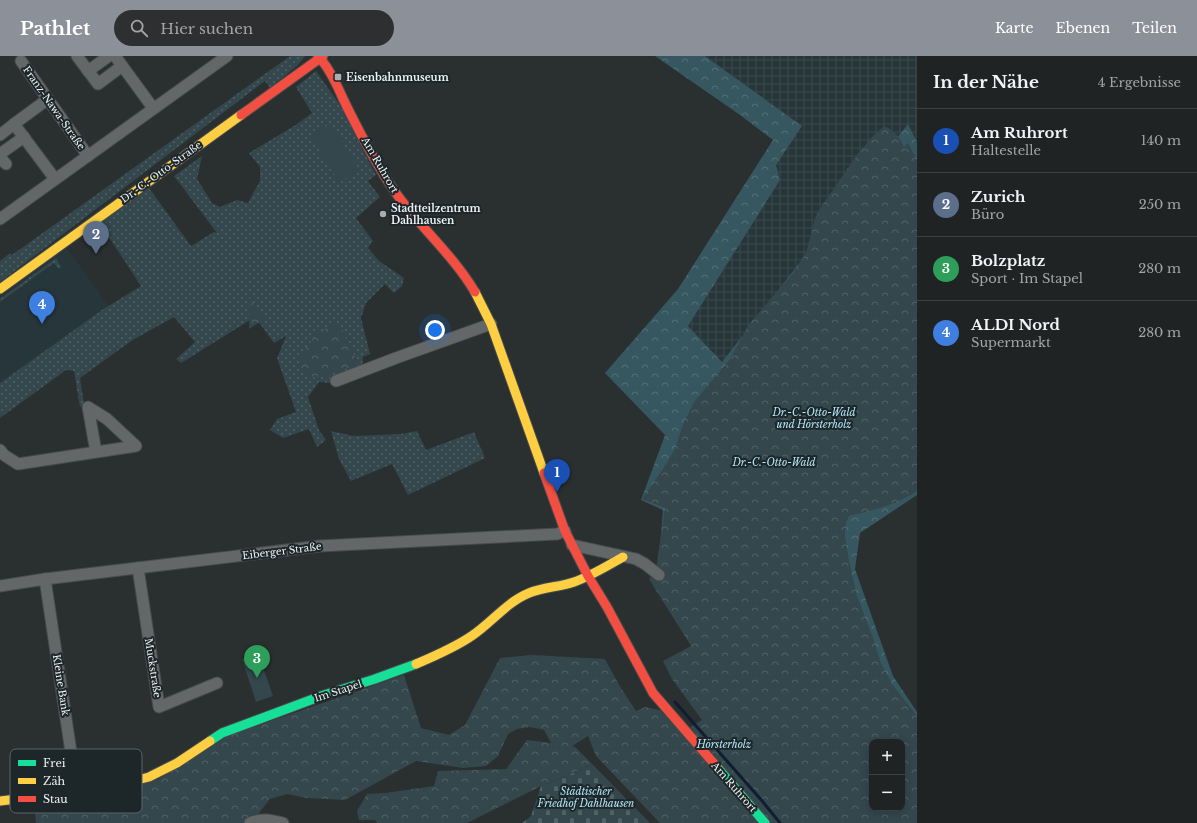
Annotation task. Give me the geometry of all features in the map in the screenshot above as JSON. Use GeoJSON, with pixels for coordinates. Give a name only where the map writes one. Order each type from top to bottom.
{"type":"FeatureCollection","features":[{"type":"Feature","properties":{"kind":"street"},"geometry":{"type":"LineString","coordinates":[[77,56],[98,84],[122,66]]}},
{"type":"Feature","properties":{"kind":"street"},"geometry":{"type":"LineString","coordinates":[[88,71],[109,56]]}},
{"type":"Feature","properties":{"kind":"street"},"geometry":{"type":"LineString","coordinates":[[115,56],[153,108]]}},
{"type":"Feature","properties":{"kind":"street"},"geometry":{"type":"LineString","coordinates":[[0,219],[227,56]]}},
{"type":"Feature","properties":{"kind":"street","name":"Dr.-C.-Otto-Straße"},"geometry":{"type":"LineString","coordinates":[[0,289],[320,57]]}},
{"type":"Feature","properties":{"kind":"street","name":"Am Ruhrort"},"geometry":{"type":"LineString","coordinates":[[320,57],[327,66],[385,177],[404,204],[455,263],[472,285],[480,299],[491,324],[565,531],[653,694],[765,823]]}},
{"type":"Feature","properties":{"kind":"street","name":"Franz-Nawa-Straße"},"geometry":{"type":"LineString","coordinates":[[21,61],[88,156]]}},
{"type":"Feature","properties":{"kind":"street"},"geometry":{"type":"LineString","coordinates":[[0,135],[48,99]]}},
{"type":"Feature","properties":{"kind":"street"},"geometry":{"type":"LineString","coordinates":[[14,124],[55,179]]}},
{"type":"Feature","properties":{"kind":"street"},"geometry":{"type":"LineString","coordinates":[[2,158],[24,137]]}},
{"type":"Feature","properties":{"kind":"street"},"geometry":{"type":"LineString","coordinates":[[336,382],[396,358],[491,324]]}},
{"type":"Feature","properties":{"kind":"street"},"geometry":{"type":"LineString","coordinates":[[0,450],[4,455],[18,464],[96,452],[142,447],[119,424],[95,407],[88,407],[96,452]]}},
{"type":"Feature","properties":{"kind":"street","name":"Eiberger Straße"},"geometry":{"type":"LineString","coordinates":[[0,586],[45,579],[320,546],[557,534],[565,531]]}},
{"type":"Feature","properties":{"kind":"street"},"geometry":{"type":"LineString","coordinates":[[572,545],[641,562],[659,574]]}},
{"type":"Feature","properties":{"kind":"street","name":"Im Stapel"},"geometry":{"type":"LineString","coordinates":[[142,779],[149,777],[176,763],[222,733],[324,695],[382,677],[431,658],[473,635],[509,604],[529,593],[574,582],[623,557]]}},
{"type":"Feature","properties":{"kind":"street","name":"Muckstraße"},"geometry":{"type":"LineString","coordinates":[[138,568],[159,706],[217,683]]}},
{"type":"Feature","properties":{"kind":"street","name":"Kleine Bank"},"geometry":{"type":"LineString","coordinates":[[45,579],[70,749]]}},
{"type":"Feature","properties":{"kind":"street","name":"Im Stapel"},"geometry":{"type":"LineString","coordinates":[[0,801],[10,800]]}},
{"type":"Feature","properties":{"kind":"street"},"geometry":{"type":"LineString","coordinates":[[250,823],[256,820],[268,820],[282,823]]}},
{"type":"Feature","properties":{"kind":"shaded area"},"geometry":{"type":"Polygon","coordinates":[[[705,56],[917,56],[917,142],[908,124],[722,362],[688,326],[780,180],[776,165],[802,126],[705,56]]]}},
{"type":"Feature","properties":{"kind":"shaded area"},"geometry":{"type":"Polygon","coordinates":[[[66,247],[109,306],[0,383],[0,296],[66,247]]]}},
{"type":"Feature","properties":{"kind":"green space"},"geometry":{"type":"Polygon","coordinates":[[[290,56],[305,56],[298,65],[270,88],[265,81],[0,282],[0,261],[10,253],[12,255],[290,56]]]}},
{"type":"Feature","properties":{"kind":"green space","name":"Dr.-C.-Otto-Wald"},"geometry":{"type":"Polygon","coordinates":[[[655,56],[705,56],[802,126],[776,165],[780,180],[688,326],[722,362],[908,124],[917,142],[917,495],[860,533],[855,569],[893,676],[917,712],[917,790],[905,752],[905,739],[869,740],[658,569],[663,510],[641,500],[665,435],[605,373],[678,289],[773,140],[740,115],[655,56]]]}},
{"type":"Feature","properties":{"kind":"green space"},"geometry":{"type":"Polygon","coordinates":[[[316,71],[338,102],[376,175],[368,181],[380,197],[356,218],[373,241],[368,248],[379,261],[404,278],[402,286],[394,293],[385,284],[366,303],[361,318],[370,354],[363,357],[362,369],[330,383],[319,382],[308,397],[319,430],[326,440],[317,447],[309,429],[283,438],[270,430],[277,419],[296,412],[277,358],[286,336],[274,343],[255,317],[181,363],[176,359],[195,342],[174,317],[131,341],[80,378],[84,404],[80,407],[74,371],[66,370],[0,418],[0,383],[102,310],[141,286],[99,222],[149,188],[191,246],[214,232],[217,233],[174,176],[202,156],[197,179],[212,203],[220,207],[237,200],[248,203],[260,181],[260,167],[249,153],[294,126],[312,113],[296,87],[316,71]]]}},
{"type":"Feature","properties":{"kind":"green space"},"geometry":{"type":"Polygon","coordinates":[[[331,123],[360,171],[339,182],[310,136],[331,123]]]}},
{"type":"Feature","properties":{"kind":"green space","name":"Dr.-C.-Otto-Wald und Hörsterholz"},"geometry":{"type":"Polygon","coordinates":[[[884,126],[896,134],[904,147],[908,143],[917,160],[917,491],[893,503],[849,516],[846,523],[845,535],[857,596],[881,663],[892,684],[917,716],[917,823],[660,823],[596,756],[588,736],[572,746],[575,747],[593,765],[541,786],[467,823],[377,823],[375,820],[359,820],[357,811],[367,794],[434,786],[438,771],[506,769],[527,740],[551,743],[544,730],[530,727],[517,729],[508,734],[498,756],[486,766],[463,768],[416,761],[345,800],[307,798],[287,794],[270,799],[258,814],[252,815],[244,823],[36,823],[35,813],[142,813],[142,782],[159,779],[224,737],[404,675],[421,728],[449,735],[465,725],[500,658],[532,655],[605,659],[619,685],[636,711],[645,707],[660,710],[682,732],[702,720],[672,679],[663,661],[691,646],[649,579],[656,569],[665,508],[642,499],[675,449],[682,427],[694,402],[730,359],[749,324],[794,272],[806,253],[815,218],[857,155],[872,137],[884,126]]]}},
{"type":"Feature","properties":{"kind":"green space"},"geometry":{"type":"Polygon","coordinates":[[[56,258],[61,267],[59,269],[54,263],[0,302],[0,299],[56,258]]]}},
{"type":"Feature","properties":{"kind":"green space"},"geometry":{"type":"Polygon","coordinates":[[[250,296],[264,319],[249,329],[250,296]]]}},
{"type":"Feature","properties":{"kind":"green space"},"geometry":{"type":"Polygon","coordinates":[[[338,321],[359,365],[315,378],[299,368],[303,351],[317,334],[338,321]]]}},
{"type":"Feature","properties":{"kind":"green space"},"geometry":{"type":"Polygon","coordinates":[[[331,431],[354,436],[401,434],[417,431],[426,450],[474,432],[485,458],[408,495],[392,464],[351,481],[339,459],[331,431]]]}},
{"type":"Feature","properties":{"kind":"green space"},"geometry":{"type":"Polygon","coordinates":[[[258,653],[273,696],[256,702],[242,659],[258,653]]]}},
{"type":"Feature","properties":{"kind":"green space","name":"Städtischer Friedhof Dahlhausen"},"geometry":{"type":"Polygon","coordinates":[[[593,765],[650,823],[522,823],[531,816],[541,786],[593,765]]]}},
{"type":"Feature","properties":{"kind":"waterway"},"geometry":{"type":"LineString","coordinates":[[675,702],[780,823]]}},
{"type":"Feature","properties":{"kind":"traffic: fast"},"geometry":{"type":"LineString","coordinates":[[210,741],[222,733],[324,695],[416,664]]}},
{"type":"Feature","properties":{"kind":"traffic: fast"},"geometry":{"type":"LineString","coordinates":[[717,767],[765,823]]}},
{"type":"Feature","properties":{"kind":"traffic: slow"},"geometry":{"type":"LineString","coordinates":[[0,289],[241,115]]}},
{"type":"Feature","properties":{"kind":"traffic: slow"},"geometry":{"type":"LineString","coordinates":[[475,292],[491,324],[544,473]]}},
{"type":"Feature","properties":{"kind":"traffic: slow"},"geometry":{"type":"LineString","coordinates":[[416,664],[460,643],[480,630],[521,597],[534,591],[569,584],[580,580],[623,557]]}},
{"type":"Feature","properties":{"kind":"traffic: slow"},"geometry":{"type":"LineString","coordinates":[[142,779],[149,777],[177,763],[210,741]]}},
{"type":"Feature","properties":{"kind":"traffic: slow"},"geometry":{"type":"LineString","coordinates":[[0,801],[10,800]]}},
{"type":"Feature","properties":{"kind":"traffic: jam"},"geometry":{"type":"LineString","coordinates":[[318,56],[331,75],[379,168],[411,213],[456,264],[475,292]]}},
{"type":"Feature","properties":{"kind":"traffic: jam"},"geometry":{"type":"LineString","coordinates":[[241,115],[323,56]]}},
{"type":"Feature","properties":{"kind":"traffic: jam"},"geometry":{"type":"LineString","coordinates":[[544,473],[565,531],[588,576],[607,607],[653,693],[717,767]]}},
{"type":"Feature","properties":{"kind":"place","name":"Eisenbahnmuseum"},"geometry":{"type":"Point","coordinates":[338,77]}},
{"type":"Feature","properties":{"kind":"place","name":"Stadtteilzentrum Dahlhausen"},"geometry":{"type":"Point","coordinates":[383,214]}},
{"type":"Feature","properties":{"kind":"place","name":"Zurich"},"geometry":{"type":"Point","coordinates":[96,254]}},
{"type":"Feature","properties":{"kind":"place","name":"ALDI Nord"},"geometry":{"type":"Point","coordinates":[42,324]}},
{"type":"Feature","properties":{"kind":"place","name":"Am Ruhrort"},"geometry":{"type":"Point","coordinates":[557,492]}},
{"type":"Feature","properties":{"kind":"place","name":"Bolzplatz"},"geometry":{"type":"Point","coordinates":[257,678]}},
{"type":"Feature","properties":{"kind":"park label","name":"Hörsterholz"},"geometry":{"type":"Point","coordinates":[724,744]}}]}
